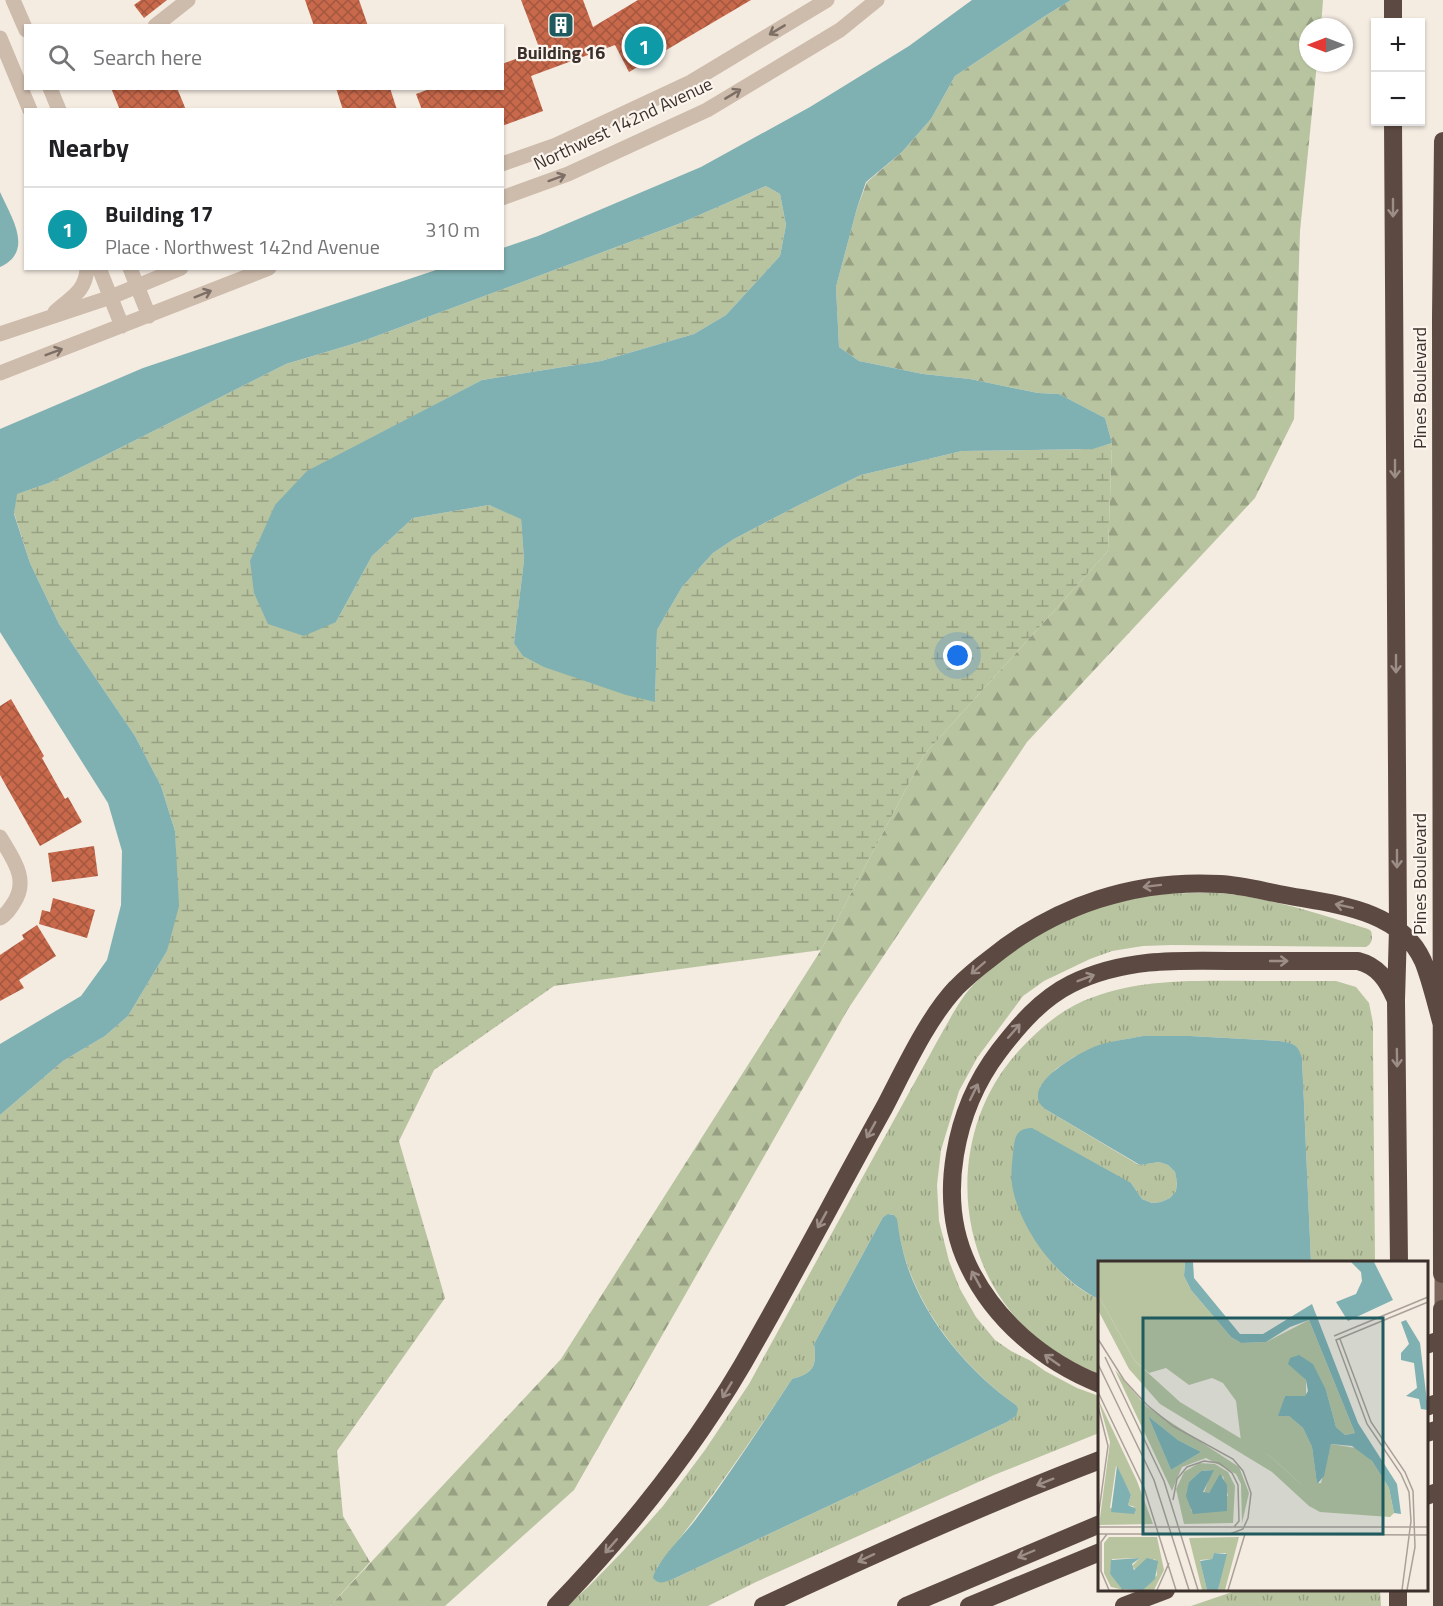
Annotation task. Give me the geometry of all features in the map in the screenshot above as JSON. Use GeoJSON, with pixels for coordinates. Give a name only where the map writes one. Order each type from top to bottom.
{"type":"FeatureCollection","features":[{"type":"Feature","properties":{"kind":"highway"},"geometry":{"type":"LineString","coordinates":[[1393,18],[1394,0]]}},
{"type":"Feature","properties":{"kind":"highway","name":"Pines Boulevard"},"geometry":{"type":"LineString","coordinates":[[1393,126],[1399,1261]]}},
{"type":"Feature","properties":{"kind":"highway","name":"Pines Boulevard"},"geometry":{"type":"LineString","coordinates":[[1442,1274],[1441,317],[1443,141]]}},
{"type":"Feature","properties":{"kind":"highway"},"geometry":{"type":"LineString","coordinates":[[556,1606],[657,1493],[719,1404],[755,1344],[928,1027],[942,1006],[957,987],[1020,935],[1069,909],[1118,892],[1171,884],[1223,884],[1248,887],[1361,910],[1398,929],[1412,943],[1423,961],[1442,1025]]}},
{"type":"Feature","properties":{"kind":"highway"},"geometry":{"type":"LineString","coordinates":[[1098,1383],[1056,1363],[1030,1344],[1011,1326],[995,1309],[981,1288],[960,1245],[953,1197],[953,1171],[962,1122],[983,1074],[1008,1038],[1037,1008],[1072,984],[1115,968],[1160,960],[1358,961],[1378,970],[1388,982],[1396,1000]]}},
{"type":"Feature","properties":{"kind":"highway","name":"Pines Boulevard"},"geometry":{"type":"LineString","coordinates":[[1442,1309],[1442,1606]]}},
{"type":"Feature","properties":{"kind":"highway"},"geometry":{"type":"LineString","coordinates":[[1428,1344],[1443,1339]]}},
{"type":"Feature","properties":{"kind":"highway"},"geometry":{"type":"LineString","coordinates":[[1428,1406],[1443,1401]]}},
{"type":"Feature","properties":{"kind":"highway"},"geometry":{"type":"LineString","coordinates":[[1428,1432],[1443,1428]]}},
{"type":"Feature","properties":{"kind":"highway"},"geometry":{"type":"LineString","coordinates":[[763,1606],[869,1556],[1098,1461]]}},
{"type":"Feature","properties":{"kind":"highway"},"geometry":{"type":"LineString","coordinates":[[1428,1495],[1443,1490]]}},
{"type":"Feature","properties":{"kind":"highway"},"geometry":{"type":"LineString","coordinates":[[906,1606],[1098,1525]]}},
{"type":"Feature","properties":{"kind":"highway"},"geometry":{"type":"LineString","coordinates":[[969,1606],[1098,1553]]}},
{"type":"Feature","properties":{"kind":"highway"},"geometry":{"type":"LineString","coordinates":[[1124,1606],[1163,1591]]}},
{"type":"Feature","properties":{"kind":"main road","name":"Pines Boulevard"},"geometry":{"type":"LineString","coordinates":[[1442,1274],[1442,1309]]}},
{"type":"Feature","properties":{"kind":"street"},"geometry":{"type":"LineString","coordinates":[[13,0],[24,25]]}},
{"type":"Feature","properties":{"kind":"street"},"geometry":{"type":"LineString","coordinates":[[158,24],[188,0]]}},
{"type":"Feature","properties":{"kind":"street","name":"Northwest 142nd Avenue"},"geometry":{"type":"LineString","coordinates":[[504,163],[556,145],[692,82],[827,0]]}},
{"type":"Feature","properties":{"kind":"street","name":"Northwest 142nd Avenue"},"geometry":{"type":"LineString","coordinates":[[504,197],[568,174],[707,110],[840,30],[877,0]]}},
{"type":"Feature","properties":{"kind":"street"},"geometry":{"type":"LineString","coordinates":[[0,38],[29,108]]}},
{"type":"Feature","properties":{"kind":"street"},"geometry":{"type":"LineString","coordinates":[[51,90],[58,108]]}},
{"type":"Feature","properties":{"kind":"street"},"geometry":{"type":"LineString","coordinates":[[49,317],[82,287],[87,270]]}},
{"type":"Feature","properties":{"kind":"street"},"geometry":{"type":"LineString","coordinates":[[100,270],[122,326]]}},
{"type":"Feature","properties":{"kind":"street"},"geometry":{"type":"LineString","coordinates":[[131,270],[149,316]]}},
{"type":"Feature","properties":{"kind":"street"},"geometry":{"type":"LineString","coordinates":[[0,334],[111,297],[175,270]]}},
{"type":"Feature","properties":{"kind":"street"},"geometry":{"type":"LineString","coordinates":[[0,374],[264,270]]}},
{"type":"Feature","properties":{"kind":"street"},"geometry":{"type":"LineString","coordinates":[[0,837],[14,860],[20,877],[20,895],[5,915],[0,918]]}},
{"type":"Feature","properties":{"kind":"green space"},"geometry":{"type":"Polygon","coordinates":[[[1071,0],[1323,0],[1322,18],[1299,18],[1299,72],[1316,72],[1300,231],[1294,419],[1255,498],[1027,742],[848,1009],[574,1490],[445,1606],[330,1606],[561,1359],[821,950],[924,755],[1108,551],[1112,443],[1105,418],[1059,394],[1038,393],[970,379],[923,374],[859,361],[839,347],[836,287],[857,208],[867,182],[902,152],[931,119],[955,76],[1071,0]]]}},
{"type":"Feature","properties":{"kind":"green space"},"geometry":{"type":"Polygon","coordinates":[[[766,186],[780,194],[786,225],[780,256],[726,315],[694,334],[601,361],[482,380],[307,472],[336,622],[372,556],[413,518],[489,505],[521,518],[524,560],[514,643],[655,701],[657,630],[682,587],[713,553],[734,539],[861,475],[962,451],[1092,449],[1112,443],[1108,551],[924,755],[821,950],[554,986],[434,1070],[399,1141],[445,1298],[337,1451],[343,1516],[370,1562],[330,1606],[0,1606],[0,1115],[63,1061],[105,1036],[128,1016],[167,951],[176,867],[175,831],[161,786],[135,736],[59,624],[30,563],[14,513],[16,494],[49,483],[286,364],[363,341],[681,223],[766,186]]]}},
{"type":"Feature","properties":{"kind":"green space"},"geometry":{"type":"Polygon","coordinates":[[[1180,893],[1219,893],[1275,902],[1368,929],[1371,931],[1372,940],[1366,947],[1143,946],[1112,951],[1044,981],[1023,996],[977,1058],[959,1091],[941,1150],[937,1185],[939,1221],[949,1261],[960,1289],[976,1317],[995,1340],[1045,1371],[1077,1388],[1098,1396],[1098,1433],[994,1475],[756,1582],[708,1606],[567,1606],[624,1550],[663,1506],[705,1450],[749,1384],[939,1038],[973,985],[997,963],[1025,943],[1070,919],[1098,908],[1141,897],[1180,893]],[[889,1214],[883,1217],[814,1344],[815,1358],[812,1368],[805,1374],[792,1379],[727,1475],[657,1567],[671,1580],[1016,1416],[1016,1405],[982,1377],[966,1360],[951,1343],[925,1305],[907,1264],[894,1215],[889,1214]]]}},
{"type":"Feature","properties":{"kind":"green space"},"geometry":{"type":"Polygon","coordinates":[[[1188,981],[1336,981],[1356,987],[1369,1003],[1373,1023],[1375,1261],[1311,1261],[1302,1058],[1294,1045],[1279,1041],[1143,1036],[1116,1041],[1074,1057],[1056,1069],[1040,1087],[1045,1109],[1139,1165],[1159,1162],[1168,1165],[1175,1172],[1177,1181],[1176,1191],[1170,1198],[1161,1202],[1152,1203],[1142,1199],[1131,1183],[1022,1215],[1053,1264],[1074,1284],[1098,1298],[1098,1374],[1061,1355],[1027,1329],[1002,1300],[984,1266],[972,1231],[967,1193],[970,1156],[978,1119],[994,1085],[1016,1054],[1058,1015],[1075,1005],[1118,989],[1188,981]]]}},
{"type":"Feature","properties":{"kind":"green space"},"geometry":{"type":"Polygon","coordinates":[[[1235,1591],[1380,1591],[1381,1606],[1191,1606],[1235,1591]]]}},
{"type":"Feature","properties":{"kind":"water"},"geometry":{"type":"Polygon","coordinates":[[[972,0],[1071,0],[955,76],[931,119],[902,152],[866,182],[836,287],[839,347],[859,361],[923,374],[970,379],[1038,393],[1059,394],[1105,418],[1112,443],[1093,449],[962,451],[861,475],[734,539],[713,553],[682,587],[657,630],[655,702],[626,695],[544,667],[523,656],[514,643],[524,560],[521,519],[489,505],[413,518],[372,556],[336,622],[304,636],[268,624],[254,593],[250,561],[275,505],[307,471],[482,380],[601,361],[694,334],[726,315],[780,256],[786,225],[780,194],[766,186],[681,223],[363,341],[286,364],[49,483],[17,494],[14,514],[30,563],[59,624],[135,736],[161,786],[175,831],[179,906],[167,951],[128,1016],[105,1036],[63,1061],[0,1115],[0,1044],[81,996],[107,960],[121,905],[122,851],[108,803],[0,632],[0,429],[143,368],[436,270],[504,270],[504,248],[538,236],[701,167],[810,107],[909,46],[972,0]]]}},
{"type":"Feature","properties":{"kind":"water"},"geometry":{"type":"Polygon","coordinates":[[[0,192],[14,222],[18,243],[16,252],[10,260],[0,267],[0,192]]]}},
{"type":"Feature","properties":{"kind":"water"},"geometry":{"type":"Polygon","coordinates":[[[1143,1036],[1190,1036],[1279,1041],[1297,1047],[1302,1058],[1311,1261],[1098,1261],[1098,1298],[1070,1280],[1044,1254],[1025,1222],[1012,1185],[1014,1142],[1022,1130],[1032,1128],[1131,1183],[1142,1199],[1152,1203],[1170,1198],[1176,1191],[1175,1172],[1168,1165],[1159,1162],[1140,1165],[1040,1104],[1039,1089],[1051,1074],[1079,1054],[1113,1041],[1143,1036]]]}},
{"type":"Feature","properties":{"kind":"water"},"geometry":{"type":"Polygon","coordinates":[[[888,1214],[894,1215],[897,1219],[907,1265],[937,1325],[966,1361],[1016,1405],[1018,1409],[1016,1416],[671,1580],[657,1582],[653,1578],[659,1564],[721,1485],[792,1379],[805,1374],[812,1368],[815,1358],[814,1344],[883,1217],[888,1214]]]}},
{"type":"Feature","properties":{"kind":"building"},"geometry":{"type":"Polygon","coordinates":[[[141,0],[167,0],[144,18],[134,5],[141,0]]]}},
{"type":"Feature","properties":{"kind":"building"},"geometry":{"type":"Polygon","coordinates":[[[305,0],[359,0],[367,24],[313,24],[305,0]]]}},
{"type":"Feature","properties":{"kind":"building"},"geometry":{"type":"Polygon","coordinates":[[[521,0],[583,0],[593,27],[638,0],[751,0],[629,72],[615,45],[531,76],[543,111],[504,125],[504,108],[421,108],[416,94],[427,90],[504,90],[504,63],[540,50],[521,0]]]}},
{"type":"Feature","properties":{"kind":"building"},"geometry":{"type":"Polygon","coordinates":[[[112,90],[178,90],[185,108],[119,108],[112,90]]]}},
{"type":"Feature","properties":{"kind":"building"},"geometry":{"type":"Polygon","coordinates":[[[337,90],[391,90],[396,108],[342,108],[337,90]]]}},
{"type":"Feature","properties":{"kind":"building"},"geometry":{"type":"Polygon","coordinates":[[[11,699],[44,756],[42,758],[65,799],[68,797],[82,822],[40,846],[0,775],[0,706],[11,699]]]}},
{"type":"Feature","properties":{"kind":"building"},"geometry":{"type":"Polygon","coordinates":[[[94,846],[98,876],[52,882],[48,853],[94,846]]]}},
{"type":"Feature","properties":{"kind":"building"},"geometry":{"type":"Polygon","coordinates":[[[53,898],[95,910],[87,938],[39,924],[42,910],[50,912],[53,898]]]}},
{"type":"Feature","properties":{"kind":"building"},"geometry":{"type":"Polygon","coordinates":[[[37,925],[56,956],[19,980],[24,988],[0,1001],[0,955],[24,939],[22,935],[37,925]]]}},
{"type":"Feature","properties":{"kind":"place","name":"Building 16"},"geometry":{"type":"Point","coordinates":[561,25]}},
{"type":"Feature","properties":{"kind":"place","name":"Building 17"},"geometry":{"type":"Point","coordinates":[644,46]}}]}
